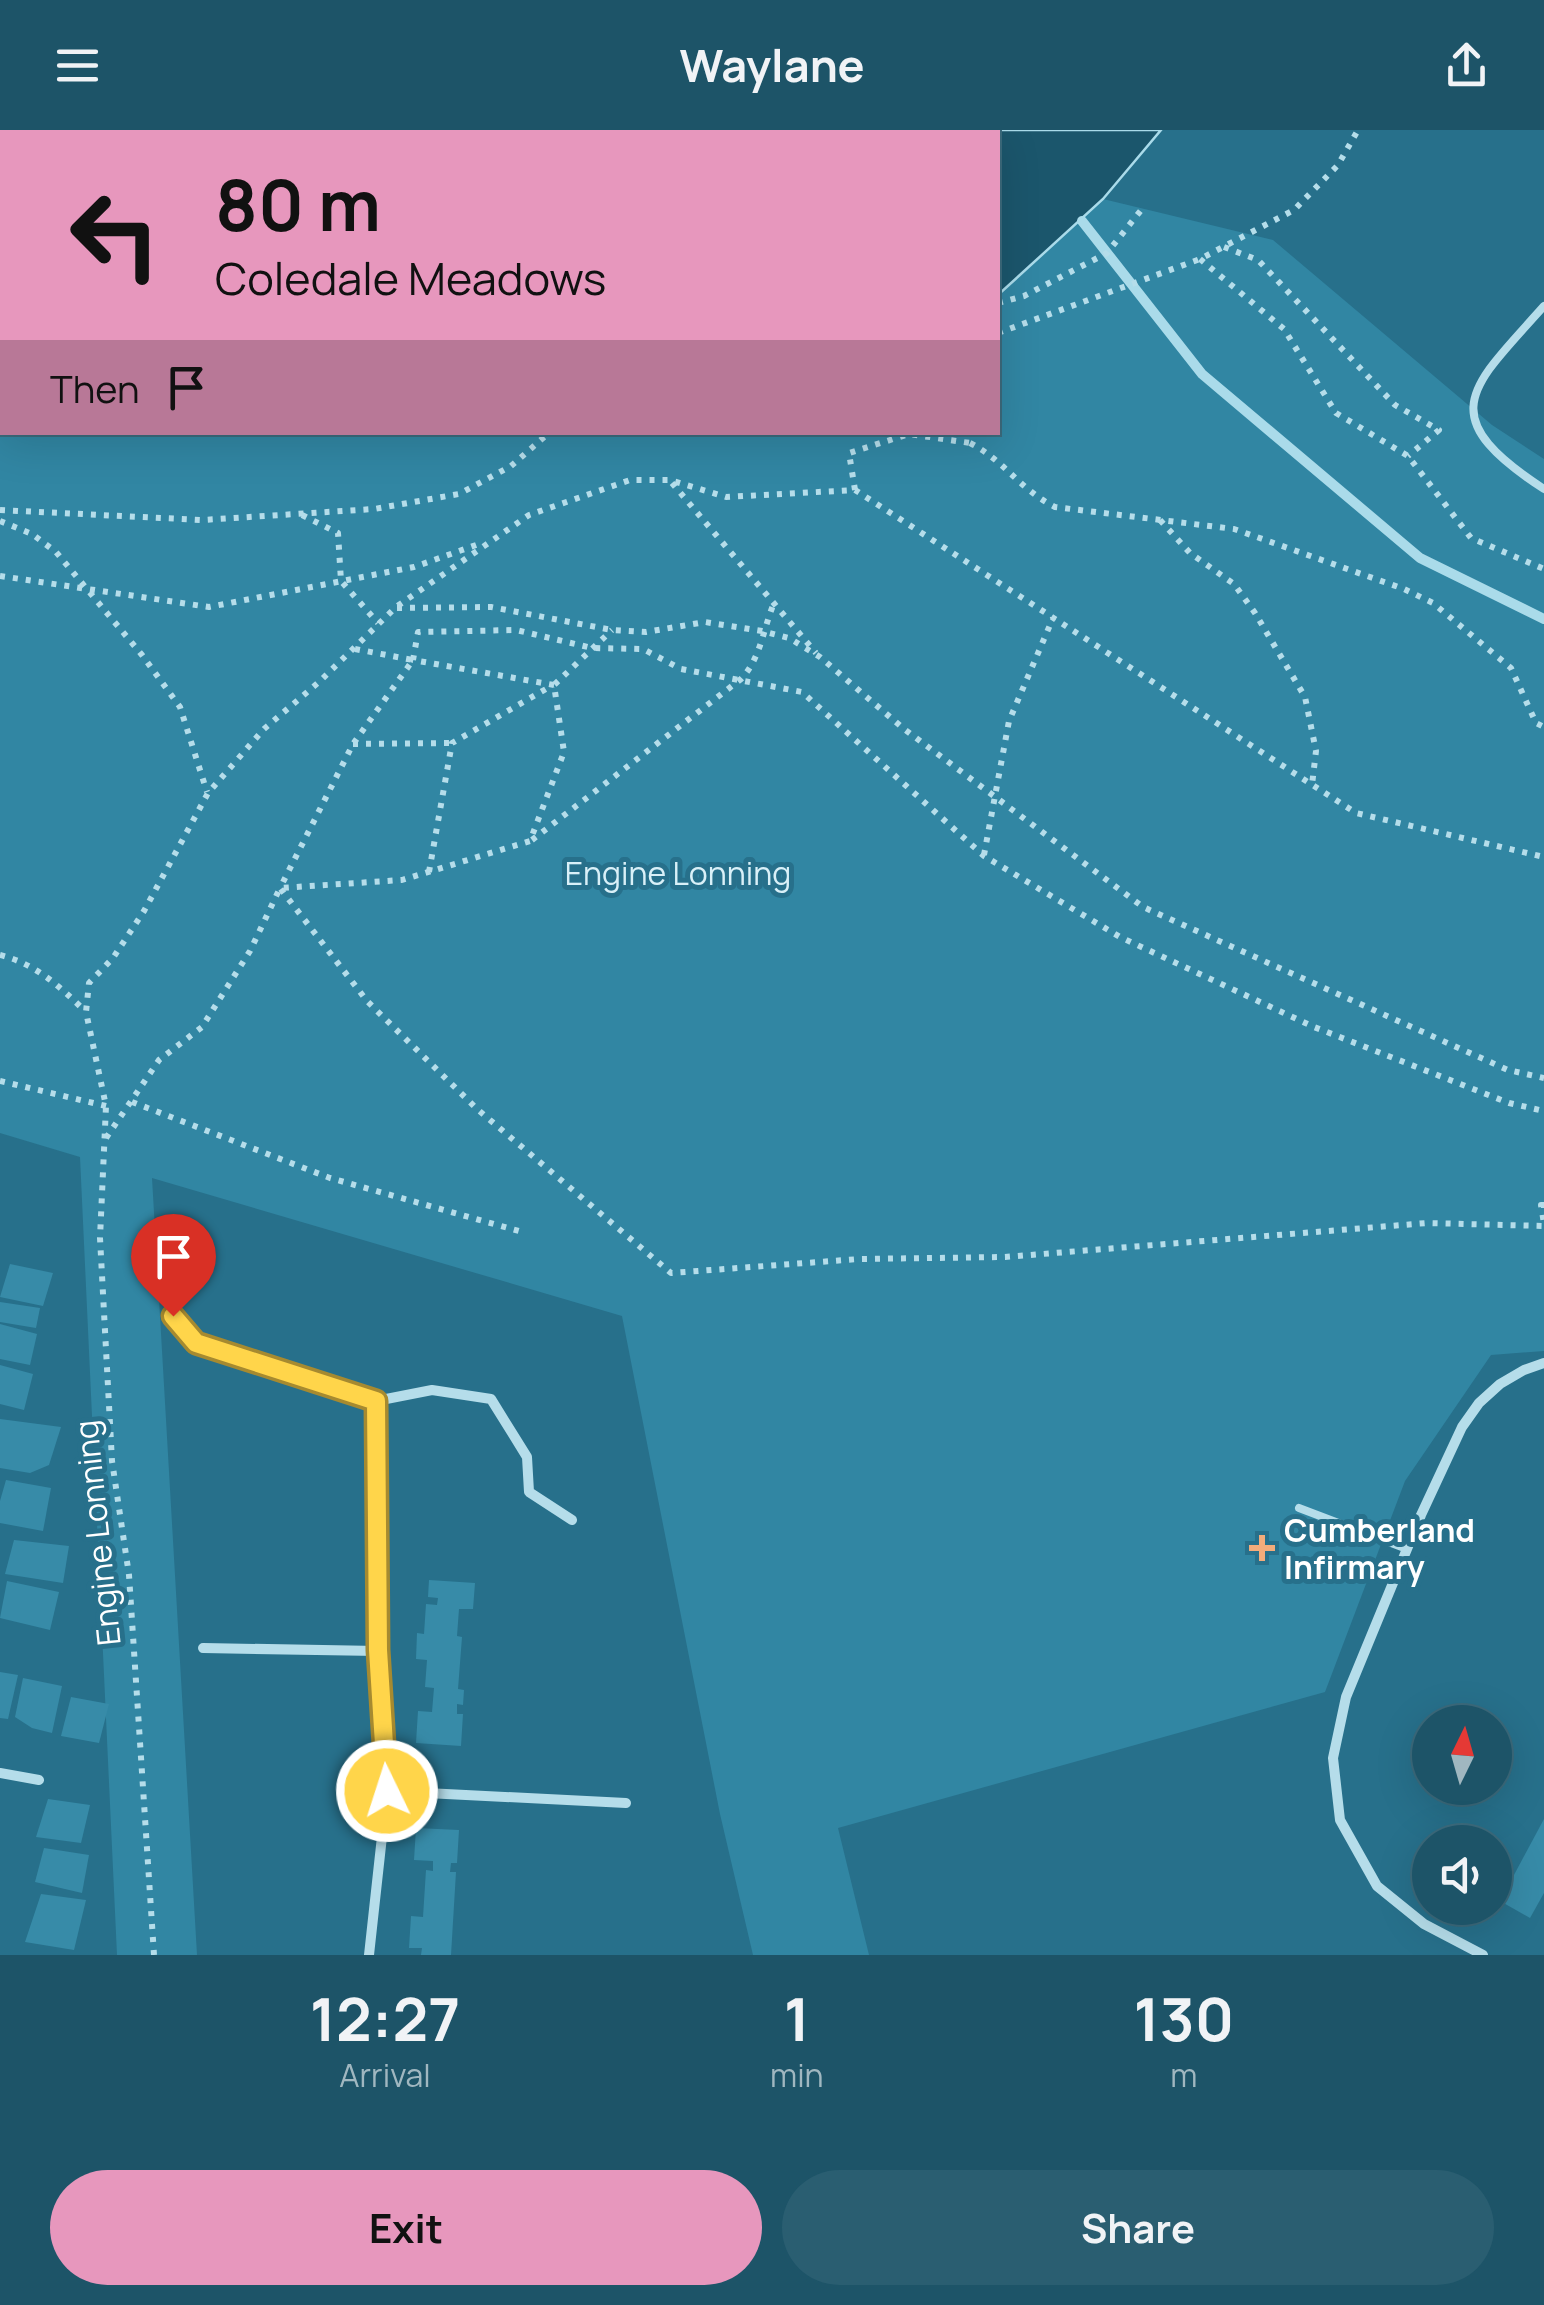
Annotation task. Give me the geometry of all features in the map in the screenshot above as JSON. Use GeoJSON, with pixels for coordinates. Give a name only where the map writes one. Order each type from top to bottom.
{"type":"FeatureCollection","features":[{"type":"Feature","properties":{"kind":"street"},"geometry":{"type":"LineString","coordinates":[[173,1316],[196,1343],[376,1401],[432,1390],[491,1399],[527,1457],[529,1492],[572,1520]]}},
{"type":"Feature","properties":{"kind":"street"},"geometry":{"type":"LineString","coordinates":[[1483,1955],[1424,1924],[1377,1886],[1340,1820],[1333,1758],[1346,1697],[1462,1427],[1478,1403],[1524,1370],[1544,1363]]}},
{"type":"Feature","properties":{"kind":"street"},"geometry":{"type":"LineString","coordinates":[[370,1955],[387,1791],[378,1650],[376,1401]]}},
{"type":"Feature","properties":{"kind":"street"},"geometry":{"type":"LineString","coordinates":[[203,1648],[378,1650]]}},
{"type":"Feature","properties":{"kind":"street"},"geometry":{"type":"LineString","coordinates":[[0,1773],[39,1780]]}},
{"type":"Feature","properties":{"kind":"street"},"geometry":{"type":"LineString","coordinates":[[387,1791],[626,1804]]}},
{"type":"Feature","properties":{"kind":"lane"},"geometry":{"type":"LineString","coordinates":[[1544,306],[1484,374],[1474,395],[1472,416],[1489,445],[1544,489]]}},
{"type":"Feature","properties":{"kind":"lane"},"geometry":{"type":"LineString","coordinates":[[1299,1508],[1407,1550]]}},
{"type":"Feature","properties":{"kind":"path"},"geometry":{"type":"LineString","coordinates":[[1000,333],[1200,259],[1294,210],[1338,165],[1358,130]]}},
{"type":"Feature","properties":{"kind":"path"},"geometry":{"type":"LineString","coordinates":[[1000,302],[1024,296],[1107,253],[1142,209]]}},
{"type":"Feature","properties":{"kind":"path"},"geometry":{"type":"LineString","coordinates":[[1223,247],[1258,260],[1396,405],[1440,430],[1408,456]]}},
{"type":"Feature","properties":{"kind":"path"},"geometry":{"type":"LineString","coordinates":[[1200,259],[1284,329],[1336,413],[1408,456],[1471,538],[1544,569]]}},
{"type":"Feature","properties":{"kind":"path"},"geometry":{"type":"LineString","coordinates":[[0,510],[202,520],[374,509],[459,494],[511,466],[547,435]]}},
{"type":"Feature","properties":{"kind":"path"},"geometry":{"type":"LineString","coordinates":[[855,490],[849,452],[906,435]]}},
{"type":"Feature","properties":{"kind":"path"},"geometry":{"type":"LineString","coordinates":[[917,435],[970,442],[993,454],[1030,494],[1055,507],[1234,529],[1432,602],[1512,668],[1536,723],[1544,727]]}},
{"type":"Feature","properties":{"kind":"path"},"geometry":{"type":"LineString","coordinates":[[970,435],[970,442]]}},
{"type":"Feature","properties":{"kind":"path"},"geometry":{"type":"LineString","coordinates":[[86,1012],[89,983],[113,958],[144,910],[208,793],[264,729],[396,607],[448,574],[488,542],[530,515],[630,480],[670,480],[726,497],[855,490],[1356,813],[1544,857]]}},
{"type":"Feature","properties":{"kind":"path"},"geometry":{"type":"LineString","coordinates":[[670,480],[820,657],[904,728],[1143,907],[1490,1062],[1544,1078]]}},
{"type":"Feature","properties":{"kind":"path"},"geometry":{"type":"LineString","coordinates":[[300,514],[338,533],[342,581],[378,623]]}},
{"type":"Feature","properties":{"kind":"path"},"geometry":{"type":"LineString","coordinates":[[1160,518],[1190,554],[1234,584],[1305,697],[1316,751],[1312,785]]}},
{"type":"Feature","properties":{"kind":"path"},"geometry":{"type":"LineString","coordinates":[[0,520],[32,534],[56,552],[180,708],[208,793]]}},
{"type":"Feature","properties":{"kind":"path"},"geometry":{"type":"LineString","coordinates":[[0,576],[208,606],[414,567],[488,542]]}},
{"type":"Feature","properties":{"kind":"path"},"geometry":{"type":"LineString","coordinates":[[280,888],[402,880],[530,842],[741,679],[756,664],[762,630],[774,603]]}},
{"type":"Feature","properties":{"kind":"path"},"geometry":{"type":"LineString","coordinates":[[396,607],[491,607],[612,630],[646,632],[704,622],[762,630],[788,638],[820,657]]}},
{"type":"Feature","properties":{"kind":"path"},"geometry":{"type":"LineString","coordinates":[[984,856],[1010,721],[1053,618]]}},
{"type":"Feature","properties":{"kind":"path"},"geometry":{"type":"LineString","coordinates":[[106,1139],[158,1060],[202,1027],[250,952],[353,744],[413,660],[418,632],[516,630],[592,648],[643,649],[681,669],[802,692],[984,856],[1120,938],[1314,1027],[1509,1103],[1544,1111]]}},
{"type":"Feature","properties":{"kind":"path"},"geometry":{"type":"LineString","coordinates":[[353,744],[452,744],[554,684],[612,630]]}},
{"type":"Feature","properties":{"kind":"path"},"geometry":{"type":"LineString","coordinates":[[354,649],[554,684]]}},
{"type":"Feature","properties":{"kind":"path"},"geometry":{"type":"LineString","coordinates":[[530,842],[564,752],[554,684]]}},
{"type":"Feature","properties":{"kind":"path"},"geometry":{"type":"LineString","coordinates":[[429,872],[452,744]]}},
{"type":"Feature","properties":{"kind":"path"},"geometry":{"type":"LineString","coordinates":[[280,888],[367,1000],[463,1096],[671,1273],[859,1259],[1006,1257],[1427,1223],[1544,1225],[1544,1205]]}},
{"type":"Feature","properties":{"kind":"path"},"geometry":{"type":"LineString","coordinates":[[0,955],[19,960],[50,977],[86,1012]]}},
{"type":"Feature","properties":{"kind":"path","name":"Engine Lonning"},"geometry":{"type":"LineString","coordinates":[[86,1012],[106,1106],[100,1238],[112,1460],[128,1576],[154,1955]]}},
{"type":"Feature","properties":{"kind":"path"},"geometry":{"type":"LineString","coordinates":[[0,1081],[106,1106]]}},
{"type":"Feature","properties":{"kind":"path"},"geometry":{"type":"LineString","coordinates":[[132,1102],[330,1178],[526,1234]]}},
{"type":"Feature","properties":{"kind":"green space","name":"Engine Lonning"},"geometry":{"type":"Polygon","coordinates":[[[1103,199],[1273,240],[1492,425],[1544,459],[1544,1351],[1491,1355],[1405,1481],[1325,1692],[838,1828],[869,1955],[753,1955],[720,1814],[622,1316],[152,1178],[197,1955],[117,1955],[80,1157],[0,1133],[0,435],[1000,435],[1000,293],[1103,199]]]}},
{"type":"Feature","properties":{"kind":"shaded area"},"geometry":{"type":"Polygon","coordinates":[[[1000,130],[1161,130],[1103,199],[1000,293],[1000,130]]]}},
{"type":"Feature","properties":{"kind":"building"},"geometry":{"type":"Polygon","coordinates":[[[10,1264],[53,1273],[43,1306],[0,1297],[10,1264]]]}},
{"type":"Feature","properties":{"kind":"building"},"geometry":{"type":"Polygon","coordinates":[[[0,1302],[40,1308],[36,1328],[0,1322],[0,1302]]]}},
{"type":"Feature","properties":{"kind":"building"},"geometry":{"type":"Polygon","coordinates":[[[0,1324],[37,1334],[30,1365],[0,1359],[0,1324]]]}},
{"type":"Feature","properties":{"kind":"building"},"geometry":{"type":"Polygon","coordinates":[[[0,1365],[33,1374],[24,1410],[0,1404],[0,1365]]]}},
{"type":"Feature","properties":{"kind":"building"},"geometry":{"type":"Polygon","coordinates":[[[0,1419],[61,1427],[49,1465],[30,1473],[0,1468],[0,1419]]]}},
{"type":"Feature","properties":{"kind":"building"},"geometry":{"type":"Polygon","coordinates":[[[6,1480],[51,1488],[43,1531],[0,1523],[0,1501],[6,1480]]]}},
{"type":"Feature","properties":{"kind":"building"},"geometry":{"type":"Polygon","coordinates":[[[14,1540],[69,1546],[63,1583],[5,1574],[14,1540]]]}},
{"type":"Feature","properties":{"kind":"building"},"geometry":{"type":"Polygon","coordinates":[[[429,1580],[475,1583],[473,1609],[459,1609],[457,1636],[462,1637],[458,1689],[464,1690],[463,1705],[457,1704],[457,1714],[463,1714],[461,1746],[416,1743],[418,1711],[432,1712],[434,1688],[425,1687],[427,1660],[416,1659],[417,1633],[424,1634],[426,1604],[437,1605],[438,1598],[428,1597],[429,1580]]]}},
{"type":"Feature","properties":{"kind":"building"},"geometry":{"type":"Polygon","coordinates":[[[7,1581],[59,1592],[50,1630],[0,1618],[7,1581]]]}},
{"type":"Feature","properties":{"kind":"building"},"geometry":{"type":"Polygon","coordinates":[[[0,1672],[18,1675],[8,1719],[0,1718],[0,1672]]]}},
{"type":"Feature","properties":{"kind":"building"},"geometry":{"type":"Polygon","coordinates":[[[23,1678],[62,1686],[52,1733],[32,1728],[15,1717],[23,1678]]]}},
{"type":"Feature","properties":{"kind":"building"},"geometry":{"type":"Polygon","coordinates":[[[71,1697],[109,1704],[99,1743],[61,1736],[71,1697]]]}},
{"type":"Feature","properties":{"kind":"building"},"geometry":{"type":"Polygon","coordinates":[[[48,1799],[90,1805],[81,1843],[36,1837],[48,1799]]]}},
{"type":"Feature","properties":{"kind":"building"},"geometry":{"type":"Polygon","coordinates":[[[1544,1819],[1544,1893],[1530,1918],[1512,1908],[1512,1879],[1544,1819]]]}},
{"type":"Feature","properties":{"kind":"building"},"geometry":{"type":"Polygon","coordinates":[[[416,1828],[459,1830],[457,1863],[451,1863],[450,1872],[456,1872],[451,1955],[421,1955],[422,1948],[409,1948],[411,1916],[423,1917],[426,1870],[433,1871],[433,1861],[414,1860],[416,1828]]]}},
{"type":"Feature","properties":{"kind":"building"},"geometry":{"type":"Polygon","coordinates":[[[44,1848],[89,1855],[82,1893],[35,1882],[44,1848]]]}},
{"type":"Feature","properties":{"kind":"building"},"geometry":{"type":"Polygon","coordinates":[[[41,1894],[86,1900],[74,1950],[25,1942],[41,1894]]]}},
{"type":"Feature","properties":{"kind":"waterway"},"geometry":{"type":"LineString","coordinates":[[1082,221],[1202,374],[1420,558],[1544,619]]}},
{"type":"Feature","properties":{"kind":"place","name":"Cumberland Infirmary"},"geometry":{"type":"Point","coordinates":[1262,1548]}},
{"type":"Feature","properties":{"kind":"route"},"geometry":{"type":"LineString","coordinates":[[173,1316],[196,1343],[376,1401],[378,1650],[387,1791]]}}]}
